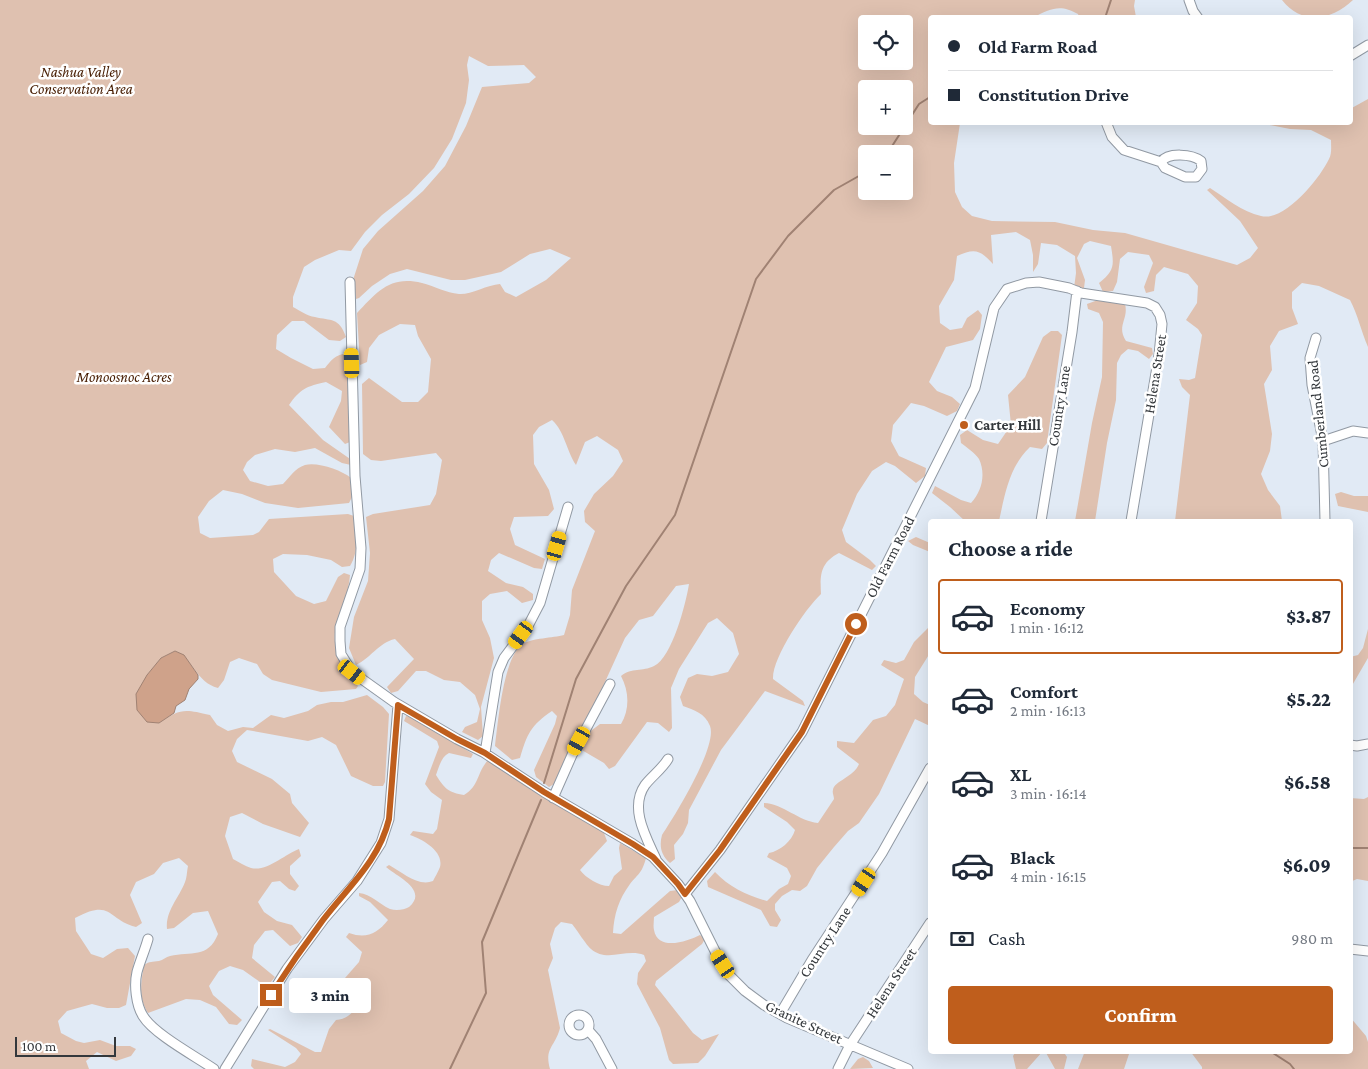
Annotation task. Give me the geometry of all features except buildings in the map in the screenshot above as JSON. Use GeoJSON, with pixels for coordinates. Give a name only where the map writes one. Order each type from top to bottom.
{"type":"FeatureCollection","features":[{"type":"Feature","properties":{"kind":"street"},"geometry":{"type":"LineString","coordinates":[[1189,0],[1192,15]]}},
{"type":"Feature","properties":{"kind":"street"},"geometry":{"type":"LineString","coordinates":[[1353,54],[1368,45]]}},
{"type":"Feature","properties":{"kind":"street"},"geometry":{"type":"LineString","coordinates":[[1107,125],[1112,137],[1124,150],[1161,162]]}},
{"type":"Feature","properties":{"kind":"street","name":"Granite Street"},"geometry":{"type":"LineString","coordinates":[[350,282],[355,476],[360,518],[360,569],[340,627],[341,654],[352,672],[398,705],[485,753],[552,798],[633,844],[657,861],[685,894],[729,975],[745,991],[780,1014],[908,1069]]}},
{"type":"Feature","properties":{"kind":"street","name":"Old Farm Road"},"geometry":{"type":"LineString","coordinates":[[685,894],[720,850],[802,732],[975,388],[994,308],[1001,297],[1007,289],[1026,283],[1039,282],[1077,291]]}},
{"type":"Feature","properties":{"kind":"street","name":"Country Lane"},"geometry":{"type":"LineString","coordinates":[[1040,519],[1077,291]]}},
{"type":"Feature","properties":{"kind":"street","name":"Helena Street"},"geometry":{"type":"LineString","coordinates":[[1077,291],[1147,303],[1155,307],[1162,324],[1159,354],[1130,519]]}},
{"type":"Feature","properties":{"kind":"street","name":"Cumberland Road"},"geometry":{"type":"LineString","coordinates":[[1316,338],[1310,358],[1312,385],[1323,441],[1325,519]]}},
{"type":"Feature","properties":{"kind":"street"},"geometry":{"type":"LineString","coordinates":[[1323,441],[1353,431],[1368,433]]}},
{"type":"Feature","properties":{"kind":"street"},"geometry":{"type":"LineString","coordinates":[[485,753],[498,672],[504,658],[528,626],[540,602],[568,507]]}},
{"type":"Feature","properties":{"kind":"street"},"geometry":{"type":"LineString","coordinates":[[552,798],[572,755],[610,684]]}},
{"type":"Feature","properties":{"kind":"street"},"geometry":{"type":"LineString","coordinates":[[225,1069],[287,969],[324,919],[357,881],[381,843],[389,819],[398,705]]}},
{"type":"Feature","properties":{"kind":"street"},"geometry":{"type":"LineString","coordinates":[[1353,745],[1368,744]]}},
{"type":"Feature","properties":{"kind":"street"},"geometry":{"type":"LineString","coordinates":[[657,861],[643,829],[639,813],[639,799],[646,784],[668,759]]}},
{"type":"Feature","properties":{"kind":"street","name":"Country Lane"},"geometry":{"type":"LineString","coordinates":[[780,1014],[812,960],[882,854],[928,772]]}},
{"type":"Feature","properties":{"kind":"street","name":"Helena Street"},"geometry":{"type":"LineString","coordinates":[[838,1069],[851,1044],[928,926]]}},
{"type":"Feature","properties":{"kind":"street"},"geometry":{"type":"LineString","coordinates":[[148,939],[137,972],[136,990],[143,1017],[160,1032],[214,1069]]}},
{"type":"Feature","properties":{"kind":"street"},"geometry":{"type":"LineString","coordinates":[[1353,949],[1368,951]]}},
{"type":"Feature","properties":{"kind":"street"},"geometry":{"type":"LineString","coordinates":[[588,1030],[596,1039],[612,1069]]}},
{"type":"Feature","properties":{"kind":"green space"},"geometry":{"type":"Polygon","coordinates":[[[0,0],[1135,0],[1136,15],[1078,15],[1066,9],[1056,8],[1038,15],[928,15],[928,125],[960,125],[954,163],[955,192],[962,207],[972,216],[992,221],[1055,222],[1093,230],[1125,233],[1237,265],[1250,258],[1258,248],[1240,221],[1207,190],[1210,188],[1241,208],[1261,216],[1270,216],[1291,206],[1318,177],[1330,157],[1331,140],[1311,130],[1290,129],[1270,125],[1353,125],[1353,107],[1368,99],[1368,347],[1350,300],[1319,286],[1302,283],[1292,292],[1292,308],[1298,324],[1279,331],[1270,346],[1272,370],[1264,384],[1272,434],[1270,451],[1261,474],[1268,490],[1280,506],[1282,519],[1175,519],[1190,395],[1182,387],[1179,379],[1189,380],[1195,378],[1202,335],[1198,329],[1186,320],[1197,303],[1198,286],[1188,274],[1164,267],[1156,275],[1154,291],[1146,293],[1144,287],[1153,263],[1149,255],[1128,252],[1120,259],[1117,282],[1113,291],[1103,292],[1099,283],[1111,271],[1113,258],[1111,246],[1090,241],[1084,244],[1077,258],[1085,280],[1084,288],[1074,288],[1076,273],[1075,256],[1057,245],[1041,243],[1038,264],[1033,272],[1033,255],[1030,240],[1016,232],[991,235],[993,264],[981,253],[973,251],[957,256],[954,280],[939,306],[940,323],[950,330],[962,328],[967,318],[978,310],[982,315],[980,329],[973,340],[946,347],[929,382],[937,391],[952,397],[960,404],[957,411],[947,416],[924,406],[911,403],[893,425],[891,441],[899,456],[926,468],[925,476],[916,483],[895,466],[886,462],[872,471],[857,494],[842,530],[846,542],[876,566],[872,570],[839,553],[828,561],[822,570],[821,594],[791,634],[774,670],[773,679],[803,701],[805,706],[765,691],[721,750],[689,810],[688,823],[683,834],[674,845],[675,859],[670,863],[662,850],[662,835],[694,781],[708,749],[711,736],[710,726],[705,718],[699,713],[683,706],[680,697],[688,678],[697,674],[712,676],[728,672],[739,654],[733,633],[717,618],[708,623],[679,669],[671,688],[672,728],[669,732],[658,723],[647,722],[615,766],[609,769],[604,763],[580,749],[588,733],[600,724],[621,724],[626,712],[627,694],[621,676],[629,671],[650,668],[661,661],[677,629],[689,584],[676,586],[653,616],[639,620],[625,638],[595,704],[554,784],[549,787],[536,777],[534,770],[555,724],[557,716],[552,711],[534,726],[525,742],[520,758],[512,760],[495,746],[506,676],[516,651],[527,642],[564,635],[570,615],[572,590],[595,531],[585,522],[584,511],[594,494],[613,476],[623,461],[618,450],[597,436],[585,442],[576,465],[560,430],[552,420],[539,427],[533,435],[534,464],[549,490],[554,509],[548,516],[514,517],[510,529],[515,545],[545,559],[542,569],[534,568],[499,553],[491,560],[488,571],[506,583],[523,587],[533,594],[533,600],[522,603],[507,591],[490,594],[482,601],[482,620],[490,638],[494,658],[481,707],[483,736],[478,740],[462,732],[465,727],[477,722],[480,709],[475,695],[460,682],[444,680],[426,671],[416,671],[398,691],[391,693],[387,687],[414,659],[395,639],[379,647],[356,665],[349,648],[354,617],[368,581],[370,553],[366,517],[373,514],[430,505],[436,494],[442,460],[436,453],[381,461],[371,460],[363,454],[362,384],[369,378],[402,402],[418,402],[428,392],[431,359],[418,336],[415,325],[400,324],[379,335],[369,348],[367,362],[360,365],[357,313],[378,292],[393,283],[401,281],[422,283],[459,294],[500,284],[505,292],[516,297],[546,280],[571,258],[550,249],[530,254],[501,272],[465,280],[451,280],[407,269],[390,274],[356,299],[353,280],[363,249],[378,231],[423,191],[445,166],[466,126],[482,87],[529,83],[536,77],[524,65],[488,66],[469,56],[467,65],[469,80],[466,103],[452,139],[434,168],[409,194],[382,215],[365,232],[351,251],[339,250],[304,267],[293,297],[293,307],[309,315],[334,321],[340,326],[346,337],[340,341],[329,340],[304,321],[292,321],[277,335],[276,349],[313,369],[325,368],[337,356],[347,354],[350,442],[345,444],[329,427],[341,401],[342,391],[326,382],[319,383],[301,392],[289,405],[323,440],[353,461],[351,465],[342,463],[315,448],[295,452],[275,449],[255,455],[247,462],[243,470],[250,481],[268,486],[283,484],[301,466],[310,464],[329,467],[351,478],[352,497],[349,503],[298,508],[265,503],[242,494],[223,490],[209,501],[198,517],[200,533],[210,538],[253,535],[259,532],[269,519],[348,514],[354,516],[356,548],[350,566],[342,567],[331,560],[307,555],[283,554],[273,559],[274,572],[296,596],[314,604],[326,601],[338,577],[344,573],[350,575],[347,593],[337,623],[335,641],[336,649],[343,665],[358,686],[356,689],[321,692],[272,680],[263,674],[257,664],[239,658],[230,662],[224,680],[218,688],[205,681],[187,660],[175,651],[161,658],[147,675],[159,723],[178,712],[188,711],[210,715],[217,725],[228,731],[243,727],[253,728],[271,715],[284,718],[308,711],[317,705],[343,702],[367,695],[389,714],[385,782],[383,786],[373,786],[351,776],[336,745],[322,737],[308,741],[247,730],[237,739],[232,751],[237,762],[272,779],[290,794],[292,803],[309,823],[300,837],[263,824],[242,813],[230,817],[225,836],[233,859],[251,868],[257,869],[270,865],[299,849],[301,856],[290,866],[290,874],[299,886],[295,891],[289,889],[280,881],[272,882],[258,902],[264,912],[277,921],[292,925],[302,937],[298,943],[290,946],[273,930],[265,931],[254,945],[252,958],[275,977],[271,982],[260,982],[243,970],[230,966],[219,971],[209,986],[213,995],[242,1020],[237,1025],[229,1024],[216,1007],[200,1000],[186,999],[148,1013],[143,1002],[141,984],[144,965],[170,956],[204,951],[214,942],[218,934],[208,911],[193,913],[174,928],[167,929],[168,916],[184,885],[188,866],[179,858],[163,863],[154,874],[136,882],[130,895],[142,923],[136,927],[103,910],[87,912],[75,918],[76,931],[91,954],[103,958],[117,949],[128,948],[135,956],[126,1005],[119,1008],[107,1008],[92,1004],[67,1011],[58,1021],[61,1033],[76,1041],[84,1043],[100,1040],[116,1046],[130,1046],[136,1049],[131,1056],[116,1061],[97,1052],[86,1061],[89,1069],[0,1069],[0,0]]]}},
{"type":"Feature","properties":{"kind":"green space"},"geometry":{"type":"Polygon","coordinates":[[[1282,0],[1353,0],[1345,7],[1329,15],[1302,15],[1290,8],[1282,0]]]}},
{"type":"Feature","properties":{"kind":"green space"},"geometry":{"type":"Polygon","coordinates":[[[1098,300],[1125,304],[1126,309],[1122,327],[1123,336],[1126,341],[1152,348],[1153,354],[1149,359],[1138,351],[1128,349],[1121,355],[1117,363],[1116,400],[1107,443],[1095,519],[1075,519],[1102,377],[1103,322],[1099,313],[1088,309],[1087,304],[1098,300]]]}},
{"type":"Feature","properties":{"kind":"green space"},"geometry":{"type":"Polygon","coordinates":[[[1051,331],[1058,331],[1062,335],[1047,443],[1042,449],[1030,447],[1017,463],[1009,481],[999,519],[963,519],[932,493],[935,486],[961,500],[971,503],[975,498],[982,482],[981,465],[979,459],[961,443],[960,435],[967,430],[983,440],[998,444],[1011,425],[1008,395],[1025,377],[1043,337],[1051,331]]]}},
{"type":"Feature","properties":{"kind":"green space"},"geometry":{"type":"Polygon","coordinates":[[[1341,492],[1354,496],[1368,496],[1368,512],[1338,506],[1335,494],[1341,492]]]}},
{"type":"Feature","properties":{"kind":"green space"},"geometry":{"type":"Polygon","coordinates":[[[916,537],[928,542],[928,551],[913,545],[908,541],[916,537]]]}},
{"type":"Feature","properties":{"kind":"green space"},"geometry":{"type":"Polygon","coordinates":[[[928,628],[928,656],[915,677],[914,694],[928,704],[928,725],[915,719],[879,794],[859,823],[848,831],[834,847],[817,868],[807,886],[800,891],[792,890],[782,896],[775,904],[775,910],[781,920],[777,927],[770,926],[761,910],[708,887],[707,881],[715,872],[739,890],[767,901],[779,889],[788,884],[791,876],[787,868],[767,857],[769,853],[785,845],[795,830],[787,822],[764,807],[764,803],[778,806],[811,822],[818,823],[834,799],[834,787],[853,772],[859,764],[837,747],[837,741],[854,743],[873,720],[886,716],[895,705],[904,679],[881,665],[884,660],[896,663],[904,660],[914,642],[928,628]]]}},
{"type":"Feature","properties":{"kind":"green space"},"geometry":{"type":"Polygon","coordinates":[[[1368,629],[1368,658],[1353,684],[1353,656],[1358,655],[1363,648],[1368,629]]]}},
{"type":"Feature","properties":{"kind":"green space"},"geometry":{"type":"Polygon","coordinates":[[[406,716],[412,717],[473,754],[471,758],[449,753],[439,766],[436,775],[444,787],[454,793],[464,795],[469,791],[488,760],[604,833],[607,841],[580,870],[593,881],[609,886],[614,876],[622,869],[620,843],[646,858],[642,870],[630,884],[620,901],[613,933],[621,934],[670,891],[678,890],[683,895],[679,902],[654,917],[654,928],[657,937],[667,943],[681,942],[700,935],[705,939],[702,944],[656,981],[655,985],[693,1033],[702,1040],[719,1034],[705,1056],[698,1063],[673,1064],[669,1060],[660,1028],[637,984],[638,973],[646,961],[644,955],[630,953],[604,955],[597,953],[589,947],[572,924],[561,922],[555,928],[550,944],[553,958],[548,970],[560,1028],[548,1056],[550,1069],[254,1069],[251,1066],[252,1059],[285,1067],[295,1062],[301,1054],[296,1048],[268,1030],[270,1029],[315,1052],[321,1052],[329,1029],[336,1020],[346,1017],[354,1010],[361,990],[345,978],[359,962],[362,952],[346,937],[349,933],[355,935],[371,934],[380,929],[388,920],[370,902],[359,896],[359,893],[371,897],[390,909],[405,909],[414,901],[413,889],[386,867],[389,865],[410,878],[427,882],[433,881],[440,867],[439,856],[431,846],[410,835],[413,831],[433,834],[437,829],[442,800],[431,792],[425,784],[439,747],[437,741],[404,721],[406,716]]]}},
{"type":"Feature","properties":{"kind":"green space"},"geometry":{"type":"Polygon","coordinates":[[[1368,797],[1368,881],[1357,879],[1353,881],[1353,798],[1364,799],[1368,797]]]}},
{"type":"Feature","properties":{"kind":"green space"},"geometry":{"type":"Polygon","coordinates":[[[1353,1021],[1366,1036],[1368,1042],[1368,1069],[1202,1069],[1192,1054],[1353,1054],[1353,1021]]]}},
{"type":"Feature","properties":{"kind":"green space"},"geometry":{"type":"Polygon","coordinates":[[[1014,1054],[1040,1054],[1027,1069],[1016,1069],[1014,1054]]]}},
{"type":"Feature","properties":{"kind":"green space"},"geometry":{"type":"Polygon","coordinates":[[[1047,1054],[1065,1054],[1067,1057],[1064,1069],[1055,1069],[1047,1054]]]}},
{"type":"Feature","properties":{"kind":"green space"},"geometry":{"type":"Polygon","coordinates":[[[1084,1054],[1129,1054],[1124,1069],[1078,1069],[1084,1054]]]}},
{"type":"Feature","properties":{"kind":"green space"},"geometry":{"type":"Polygon","coordinates":[[[863,1057],[869,1061],[873,1068],[850,1069],[858,1059],[863,1057]]]}},
{"type":"Feature","properties":{"kind":"shaded area"},"geometry":{"type":"Polygon","coordinates":[[[175,651],[184,655],[198,675],[198,679],[189,689],[185,700],[176,706],[174,713],[159,723],[147,722],[137,710],[136,694],[147,675],[161,658],[175,651]]]}},
{"type":"Feature","properties":{"kind":"waterway"},"geometry":{"type":"LineString","coordinates":[[1106,15],[1111,0]]}},
{"type":"Feature","properties":{"kind":"waterway"},"geometry":{"type":"LineString","coordinates":[[893,145],[919,104],[928,98]]}},
{"type":"Feature","properties":{"kind":"waterway"},"geometry":{"type":"LineString","coordinates":[[544,783],[576,679],[626,586],[675,515],[756,279],[788,236],[834,190],[858,176]]}},
{"type":"Feature","properties":{"kind":"waterway"},"geometry":{"type":"LineString","coordinates":[[450,1069],[486,993],[482,942],[541,800]]}},
{"type":"Feature","properties":{"kind":"waterway"},"geometry":{"type":"LineString","coordinates":[[1353,848],[1368,848]]}},
{"type":"Feature","properties":{"kind":"waterway"},"geometry":{"type":"LineString","coordinates":[[1275,1054],[1290,1064],[1294,1069]]}},
{"type":"Feature","properties":{"kind":"place","name":"Carter Hill"},"geometry":{"type":"Point","coordinates":[964,425]}},
{"type":"Feature","properties":{"kind":"route"},"geometry":{"type":"LineString","coordinates":[[271,995],[287,969],[324,919],[364,872],[385,834],[389,819],[398,705],[485,753],[574,811],[653,857],[685,894],[720,850],[802,732],[856,624]]}},
{"type":"Feature","properties":{"kind":"park label","name":"Nashua Valley Conservation Area"},"geometry":{"type":"Point","coordinates":[81,80]}},
{"type":"Feature","properties":{"kind":"park label","name":"Monoosnoc Acres"},"geometry":{"type":"Point","coordinates":[124,377]}}]}
